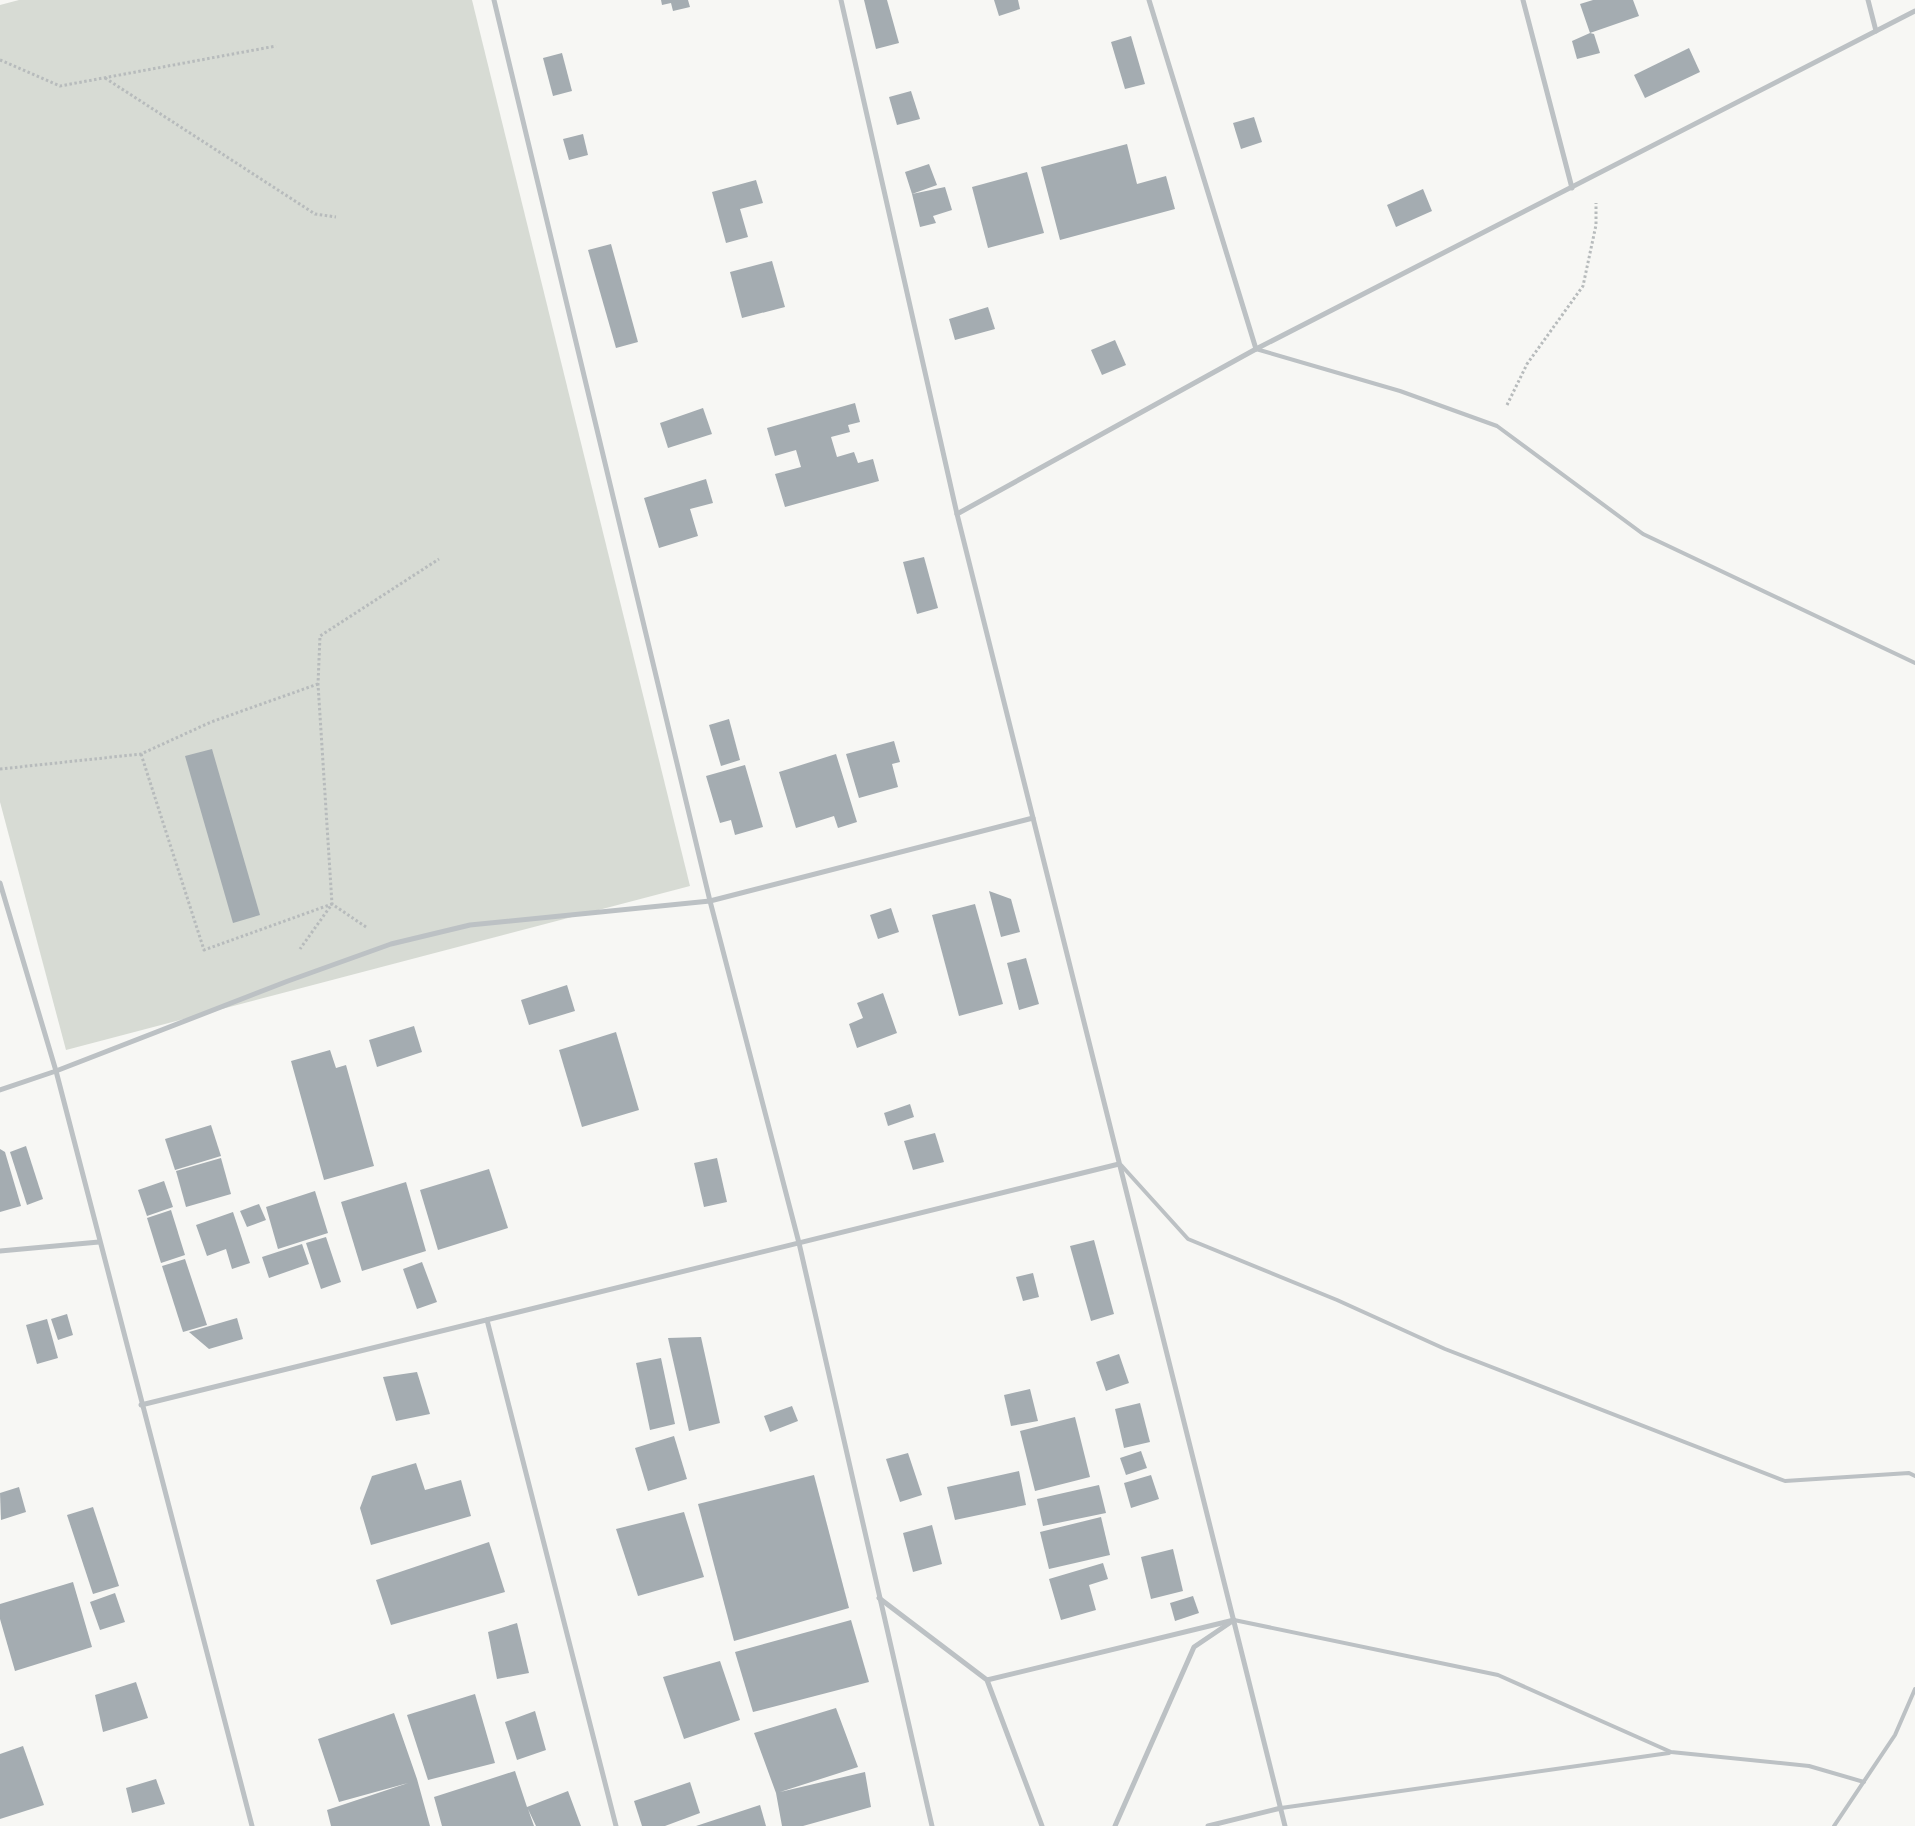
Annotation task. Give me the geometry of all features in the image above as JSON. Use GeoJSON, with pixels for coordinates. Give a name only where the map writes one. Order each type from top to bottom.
{"type":"FeatureCollection","features":[{"type":"Feature","properties":{"kind":"street"},"geometry":{"type":"LineString","coordinates":[[494,0],[710,901],[799,1244],[932,1826]]}},
{"type":"Feature","properties":{"kind":"street"},"geometry":{"type":"LineString","coordinates":[[841,0],[957,514],[1285,1826]]}},
{"type":"Feature","properties":{"kind":"street"},"geometry":{"type":"LineString","coordinates":[[1149,0],[1256,350]]}},
{"type":"Feature","properties":{"kind":"street"},"geometry":{"type":"LineString","coordinates":[[1523,0],[1572,188]]}},
{"type":"Feature","properties":{"kind":"street"},"geometry":{"type":"LineString","coordinates":[[1868,0],[1876,31]]}},
{"type":"Feature","properties":{"kind":"street"},"geometry":{"type":"LineString","coordinates":[[957,514],[1256,350],[1915,12]]}},
{"type":"Feature","properties":{"kind":"street"},"geometry":{"type":"LineString","coordinates":[[0,1090],[56,1071],[391,944],[470,924],[710,901],[1033,818]]}},
{"type":"Feature","properties":{"kind":"street"},"geometry":{"type":"LineString","coordinates":[[0,883],[56,1071],[252,1826]]}},
{"type":"Feature","properties":{"kind":"street"},"geometry":{"type":"LineString","coordinates":[[142,1405],[1119,1164]]}},
{"type":"Feature","properties":{"kind":"street"},"geometry":{"type":"LineString","coordinates":[[0,1251],[99,1242]]}},
{"type":"Feature","properties":{"kind":"street"},"geometry":{"type":"LineString","coordinates":[[487,1320],[616,1826]]}},
{"type":"Feature","properties":{"kind":"street"},"geometry":{"type":"LineString","coordinates":[[880,1598],[987,1680],[1042,1826]]}},
{"type":"Feature","properties":{"kind":"street"},"geometry":{"type":"LineString","coordinates":[[987,1680],[1234,1620]]}},
{"type":"Feature","properties":{"kind":"street"},"geometry":{"type":"LineString","coordinates":[[1114,1826],[1194,1647],[1234,1620]]}},
{"type":"Feature","properties":{"kind":"street"},"geometry":{"type":"LineString","coordinates":[[1208,1826],[1281,1808]]}},
{"type":"Feature","properties":{"kind":"lane"},"geometry":{"type":"LineString","coordinates":[[1256,350],[1400,391],[1497,426],[1643,534],[1915,663]]}},
{"type":"Feature","properties":{"kind":"lane"},"geometry":{"type":"LineString","coordinates":[[1119,1164],[1188,1238],[1337,1300],[1445,1349],[1785,1481],[1909,1473],[1915,1476]]}},
{"type":"Feature","properties":{"kind":"lane"},"geometry":{"type":"LineString","coordinates":[[1234,1620],[1498,1675],[1671,1752]]}},
{"type":"Feature","properties":{"kind":"lane"},"geometry":{"type":"LineString","coordinates":[[1834,1826],[1895,1735],[1915,1689]]}},
{"type":"Feature","properties":{"kind":"lane"},"geometry":{"type":"LineString","coordinates":[[1281,1808],[1671,1752],[1809,1766],[1864,1782]]}},
{"type":"Feature","properties":{"kind":"path"},"geometry":{"type":"LineString","coordinates":[[0,60],[60,86],[276,46]]}},
{"type":"Feature","properties":{"kind":"path"},"geometry":{"type":"LineString","coordinates":[[104,77],[315,214],[336,218]]}},
{"type":"Feature","properties":{"kind":"path"},"geometry":{"type":"LineString","coordinates":[[1497,426],[1527,364],[1583,286],[1596,225],[1595,175]]}},
{"type":"Feature","properties":{"kind":"path"},"geometry":{"type":"LineString","coordinates":[[275,987],[332,904],[318,684],[320,636],[439,560]]}},
{"type":"Feature","properties":{"kind":"path"},"geometry":{"type":"LineString","coordinates":[[0,769],[140,754],[212,722],[318,684]]}},
{"type":"Feature","properties":{"kind":"path"},"geometry":{"type":"LineString","coordinates":[[140,754],[204,950],[332,904]]}},
{"type":"Feature","properties":{"kind":"path"},"geometry":{"type":"LineString","coordinates":[[332,904],[391,944]]}},
{"type":"Feature","properties":{"kind":"shaded area"},"geometry":{"type":"Polygon","coordinates":[[[19,0],[472,0],[690,886],[66,1050],[0,802],[0,5],[19,0]]]}},
{"type":"Feature","properties":{"kind":"building"},"geometry":{"type":"Polygon","coordinates":[[[661,0],[688,0],[690,7],[673,11],[671,3],[662,5],[661,0]]]}},
{"type":"Feature","properties":{"kind":"building"},"geometry":{"type":"Polygon","coordinates":[[[864,0],[887,0],[899,43],[876,49],[864,0]]]}},
{"type":"Feature","properties":{"kind":"building"},"geometry":{"type":"Polygon","coordinates":[[[994,0],[1018,0],[1020,9],[999,16],[994,0]]]}},
{"type":"Feature","properties":{"kind":"building"},"geometry":{"type":"Polygon","coordinates":[[[1593,0],[1633,0],[1639,16],[1590,33],[1580,4],[1593,0]]]}},
{"type":"Feature","properties":{"kind":"building"},"geometry":{"type":"Polygon","coordinates":[[[1590,33],[1594,34],[1600,53],[1577,59],[1572,41],[1590,33]]]}},
{"type":"Feature","properties":{"kind":"building"},"geometry":{"type":"Polygon","coordinates":[[[1131,36],[1145,84],[1125,89],[1111,42],[1131,36]]]}},
{"type":"Feature","properties":{"kind":"building"},"geometry":{"type":"Polygon","coordinates":[[[1689,48],[1700,72],[1645,98],[1634,75],[1689,48]]]}},
{"type":"Feature","properties":{"kind":"building"},"geometry":{"type":"Polygon","coordinates":[[[562,53],[572,91],[553,96],[543,58],[562,53]]]}},
{"type":"Feature","properties":{"kind":"building"},"geometry":{"type":"Polygon","coordinates":[[[911,91],[920,119],[897,125],[889,97],[911,91]]]}},
{"type":"Feature","properties":{"kind":"building"},"geometry":{"type":"Polygon","coordinates":[[[1254,117],[1262,142],[1241,149],[1233,123],[1254,117]]]}},
{"type":"Feature","properties":{"kind":"building"},"geometry":{"type":"Polygon","coordinates":[[[583,134],[588,155],[569,160],[563,139],[583,134]]]}},
{"type":"Feature","properties":{"kind":"building"},"geometry":{"type":"Polygon","coordinates":[[[1127,144],[1137,184],[1166,176],[1175,209],[1060,240],[1041,167],[1127,144]]]}},
{"type":"Feature","properties":{"kind":"building"},"geometry":{"type":"Polygon","coordinates":[[[929,164],[937,185],[912,194],[905,172],[929,164]]]}},
{"type":"Feature","properties":{"kind":"building"},"geometry":{"type":"Polygon","coordinates":[[[1027,172],[1044,233],[988,248],[972,187],[1027,172]]]}},
{"type":"Feature","properties":{"kind":"building"},"geometry":{"type":"Polygon","coordinates":[[[756,180],[763,203],[740,209],[748,237],[726,243],[712,192],[756,180]]]}},
{"type":"Feature","properties":{"kind":"building"},"geometry":{"type":"Polygon","coordinates":[[[945,187],[952,210],[933,216],[936,223],[920,227],[912,194],[945,187]]]}},
{"type":"Feature","properties":{"kind":"building"},"geometry":{"type":"Polygon","coordinates":[[[1423,189],[1432,211],[1396,227],[1387,205],[1423,189]]]}},
{"type":"Feature","properties":{"kind":"building"},"geometry":{"type":"Polygon","coordinates":[[[611,244],[638,342],[616,348],[588,250],[611,244]]]}},
{"type":"Feature","properties":{"kind":"building"},"geometry":{"type":"Polygon","coordinates":[[[772,261],[785,307],[742,318],[730,272],[772,261]]]}},
{"type":"Feature","properties":{"kind":"building"},"geometry":{"type":"Polygon","coordinates":[[[988,307],[995,329],[955,340],[949,319],[988,307]]]}},
{"type":"Feature","properties":{"kind":"building"},"geometry":{"type":"Polygon","coordinates":[[[1115,340],[1126,365],[1102,375],[1091,350],[1115,340]]]}},
{"type":"Feature","properties":{"kind":"building"},"geometry":{"type":"Polygon","coordinates":[[[855,403],[860,422],[848,425],[850,432],[831,437],[837,457],[854,452],[858,463],[873,459],[879,481],[785,507],[775,474],[801,467],[796,450],[775,456],[767,428],[855,403]]]}},
{"type":"Feature","properties":{"kind":"building"},"geometry":{"type":"Polygon","coordinates":[[[703,408],[712,434],[668,448],[660,423],[703,408]]]}},
{"type":"Feature","properties":{"kind":"building"},"geometry":{"type":"Polygon","coordinates":[[[706,479],[713,503],[690,509],[698,536],[659,548],[644,498],[706,479]]]}},
{"type":"Feature","properties":{"kind":"building"},"geometry":{"type":"Polygon","coordinates":[[[924,557],[938,608],[917,614],[903,562],[924,557]]]}},
{"type":"Feature","properties":{"kind":"building"},"geometry":{"type":"Polygon","coordinates":[[[729,719],[740,760],[721,766],[709,725],[729,719]]]}},
{"type":"Feature","properties":{"kind":"building"},"geometry":{"type":"Polygon","coordinates":[[[894,741],[900,762],[892,764],[898,787],[859,798],[846,754],[894,741]]]}},
{"type":"Feature","properties":{"kind":"building"},"geometry":{"type":"Polygon","coordinates":[[[212,749],[260,915],[233,923],[185,756],[212,749]]]}},
{"type":"Feature","properties":{"kind":"building"},"geometry":{"type":"Polygon","coordinates":[[[836,754],[857,822],[838,828],[834,816],[796,828],[779,772],[836,754]]]}},
{"type":"Feature","properties":{"kind":"building"},"geometry":{"type":"Polygon","coordinates":[[[745,765],[763,827],[735,835],[731,820],[720,823],[706,776],[745,765]]]}},
{"type":"Feature","properties":{"kind":"building"},"geometry":{"type":"Polygon","coordinates":[[[989,891],[1011,899],[1020,932],[1001,937],[989,891]]]}},
{"type":"Feature","properties":{"kind":"building"},"geometry":{"type":"Polygon","coordinates":[[[975,904],[1003,1004],[959,1016],[932,915],[975,904]]]}},
{"type":"Feature","properties":{"kind":"building"},"geometry":{"type":"Polygon","coordinates":[[[891,908],[899,932],[878,939],[870,915],[891,908]]]}},
{"type":"Feature","properties":{"kind":"building"},"geometry":{"type":"Polygon","coordinates":[[[1026,958],[1039,1004],[1019,1010],[1007,963],[1026,958]]]}},
{"type":"Feature","properties":{"kind":"building"},"geometry":{"type":"Polygon","coordinates":[[[567,985],[575,1011],[529,1025],[521,1000],[567,985]]]}},
{"type":"Feature","properties":{"kind":"building"},"geometry":{"type":"Polygon","coordinates":[[[883,993],[897,1033],[857,1048],[849,1024],[863,1018],[857,1003],[883,993]]]}},
{"type":"Feature","properties":{"kind":"building"},"geometry":{"type":"Polygon","coordinates":[[[414,1026],[422,1052],[377,1067],[369,1040],[414,1026]]]}},
{"type":"Feature","properties":{"kind":"building"},"geometry":{"type":"Polygon","coordinates":[[[616,1032],[639,1110],[582,1127],[559,1050],[616,1032]]]}},
{"type":"Feature","properties":{"kind":"building"},"geometry":{"type":"Polygon","coordinates":[[[330,1050],[336,1068],[346,1065],[374,1166],[324,1180],[291,1061],[330,1050]]]}},
{"type":"Feature","properties":{"kind":"building"},"geometry":{"type":"Polygon","coordinates":[[[910,1104],[914,1117],[888,1126],[884,1113],[910,1104]]]}},
{"type":"Feature","properties":{"kind":"building"},"geometry":{"type":"Polygon","coordinates":[[[211,1125],[221,1156],[175,1170],[165,1139],[211,1125]]]}},
{"type":"Feature","properties":{"kind":"building"},"geometry":{"type":"Polygon","coordinates":[[[935,1133],[944,1162],[913,1170],[904,1141],[935,1133]]]}},
{"type":"Feature","properties":{"kind":"building"},"geometry":{"type":"Polygon","coordinates":[[[26,1146],[43,1199],[27,1205],[10,1152],[26,1146]]]}},
{"type":"Feature","properties":{"kind":"building"},"geometry":{"type":"Polygon","coordinates":[[[0,1149],[5,1152],[21,1206],[0,1212],[0,1149]]]}},
{"type":"Feature","properties":{"kind":"building"},"geometry":{"type":"Polygon","coordinates":[[[221,1158],[231,1194],[186,1207],[176,1171],[221,1158]]]}},
{"type":"Feature","properties":{"kind":"building"},"geometry":{"type":"Polygon","coordinates":[[[717,1158],[727,1202],[704,1207],[694,1163],[717,1158]]]}},
{"type":"Feature","properties":{"kind":"building"},"geometry":{"type":"Polygon","coordinates":[[[489,1169],[508,1228],[438,1250],[420,1190],[489,1169]]]}},
{"type":"Feature","properties":{"kind":"building"},"geometry":{"type":"Polygon","coordinates":[[[164,1181],[173,1207],[147,1216],[138,1190],[164,1181]]]}},
{"type":"Feature","properties":{"kind":"building"},"geometry":{"type":"Polygon","coordinates":[[[406,1182],[426,1251],[362,1271],[341,1202],[406,1182]]]}},
{"type":"Feature","properties":{"kind":"building"},"geometry":{"type":"Polygon","coordinates":[[[315,1191],[328,1233],[278,1249],[266,1207],[315,1191]]]}},
{"type":"Feature","properties":{"kind":"building"},"geometry":{"type":"Polygon","coordinates":[[[259,1204],[266,1220],[247,1227],[240,1211],[259,1204]]]}},
{"type":"Feature","properties":{"kind":"building"},"geometry":{"type":"Polygon","coordinates":[[[171,1210],[185,1255],[161,1263],[147,1218],[171,1210]]]}},
{"type":"Feature","properties":{"kind":"building"},"geometry":{"type":"Polygon","coordinates":[[[233,1212],[250,1263],[232,1269],[226,1249],[207,1256],[196,1225],[233,1212]]]}},
{"type":"Feature","properties":{"kind":"building"},"geometry":{"type":"Polygon","coordinates":[[[326,1237],[341,1282],[321,1289],[306,1243],[326,1237]]]}},
{"type":"Feature","properties":{"kind":"building"},"geometry":{"type":"Polygon","coordinates":[[[1094,1240],[1114,1314],[1091,1321],[1070,1246],[1094,1240]]]}},
{"type":"Feature","properties":{"kind":"building"},"geometry":{"type":"Polygon","coordinates":[[[302,1244],[309,1264],[269,1278],[262,1257],[302,1244]]]}},
{"type":"Feature","properties":{"kind":"building"},"geometry":{"type":"Polygon","coordinates":[[[185,1259],[207,1325],[183,1332],[162,1266],[185,1259]]]}},
{"type":"Feature","properties":{"kind":"building"},"geometry":{"type":"Polygon","coordinates":[[[422,1262],[437,1302],[417,1309],[403,1269],[422,1262]]]}},
{"type":"Feature","properties":{"kind":"building"},"geometry":{"type":"Polygon","coordinates":[[[1033,1273],[1039,1297],[1023,1301],[1016,1277],[1033,1273]]]}},
{"type":"Feature","properties":{"kind":"building"},"geometry":{"type":"Polygon","coordinates":[[[67,1314],[73,1335],[58,1340],[51,1319],[67,1314]]]}},
{"type":"Feature","properties":{"kind":"building"},"geometry":{"type":"Polygon","coordinates":[[[237,1318],[243,1339],[209,1349],[189,1332],[237,1318]]]}},
{"type":"Feature","properties":{"kind":"building"},"geometry":{"type":"Polygon","coordinates":[[[47,1319],[58,1358],[37,1364],[26,1325],[47,1319]]]}},
{"type":"Feature","properties":{"kind":"building"},"geometry":{"type":"Polygon","coordinates":[[[701,1337],[720,1423],[689,1431],[668,1338],[701,1337]]]}},
{"type":"Feature","properties":{"kind":"building"},"geometry":{"type":"Polygon","coordinates":[[[1119,1354],[1129,1383],[1106,1391],[1096,1362],[1119,1354]]]}},
{"type":"Feature","properties":{"kind":"building"},"geometry":{"type":"Polygon","coordinates":[[[661,1358],[675,1424],[650,1430],[636,1363],[661,1358]]]}},
{"type":"Feature","properties":{"kind":"building"},"geometry":{"type":"Polygon","coordinates":[[[417,1372],[430,1414],[396,1421],[383,1377],[417,1372]]]}},
{"type":"Feature","properties":{"kind":"building"},"geometry":{"type":"Polygon","coordinates":[[[1030,1389],[1038,1421],[1011,1426],[1004,1395],[1030,1389]]]}},
{"type":"Feature","properties":{"kind":"building"},"geometry":{"type":"Polygon","coordinates":[[[1140,1403],[1150,1442],[1124,1448],[1115,1409],[1140,1403]]]}},
{"type":"Feature","properties":{"kind":"building"},"geometry":{"type":"Polygon","coordinates":[[[792,1406],[798,1421],[770,1432],[764,1416],[792,1406]]]}},
{"type":"Feature","properties":{"kind":"building"},"geometry":{"type":"Polygon","coordinates":[[[1075,1417],[1090,1477],[1035,1491],[1020,1431],[1075,1417]]]}},
{"type":"Feature","properties":{"kind":"building"},"geometry":{"type":"Polygon","coordinates":[[[674,1436],[687,1479],[648,1491],[635,1448],[674,1436]]]}},
{"type":"Feature","properties":{"kind":"building"},"geometry":{"type":"Polygon","coordinates":[[[1141,1451],[1147,1468],[1126,1475],[1120,1458],[1141,1451]]]}},
{"type":"Feature","properties":{"kind":"building"},"geometry":{"type":"Polygon","coordinates":[[[908,1453],[922,1495],[900,1502],[886,1459],[908,1453]]]}},
{"type":"Feature","properties":{"kind":"building"},"geometry":{"type":"Polygon","coordinates":[[[416,1463],[425,1490],[461,1480],[471,1516],[371,1545],[360,1508],[372,1476],[416,1463]]]}},
{"type":"Feature","properties":{"kind":"building"},"geometry":{"type":"Polygon","coordinates":[[[1019,1471],[1026,1505],[955,1520],[947,1487],[1019,1471]]]}},
{"type":"Feature","properties":{"kind":"building"},"geometry":{"type":"Polygon","coordinates":[[[814,1475],[849,1608],[734,1641],[698,1504],[814,1475]]]}},
{"type":"Feature","properties":{"kind":"building"},"geometry":{"type":"Polygon","coordinates":[[[1151,1475],[1159,1499],[1131,1508],[1124,1483],[1151,1475]]]}},
{"type":"Feature","properties":{"kind":"building"},"geometry":{"type":"Polygon","coordinates":[[[1099,1485],[1106,1513],[1043,1526],[1037,1499],[1099,1485]]]}},
{"type":"Feature","properties":{"kind":"building"},"geometry":{"type":"Polygon","coordinates":[[[19,1487],[26,1512],[1,1520],[0,1493],[19,1487]]]}},
{"type":"Feature","properties":{"kind":"building"},"geometry":{"type":"Polygon","coordinates":[[[93,1507],[119,1586],[93,1594],[67,1515],[93,1507]]]}},
{"type":"Feature","properties":{"kind":"building"},"geometry":{"type":"Polygon","coordinates":[[[684,1512],[704,1577],[638,1596],[616,1529],[684,1512]]]}},
{"type":"Feature","properties":{"kind":"building"},"geometry":{"type":"Polygon","coordinates":[[[1101,1517],[1110,1555],[1049,1569],[1040,1532],[1101,1517]]]}},
{"type":"Feature","properties":{"kind":"building"},"geometry":{"type":"Polygon","coordinates":[[[932,1525],[942,1564],[913,1572],[903,1533],[932,1525]]]}},
{"type":"Feature","properties":{"kind":"building"},"geometry":{"type":"Polygon","coordinates":[[[489,1542],[505,1592],[391,1625],[376,1580],[489,1542]]]}},
{"type":"Feature","properties":{"kind":"building"},"geometry":{"type":"Polygon","coordinates":[[[1173,1549],[1183,1591],[1151,1599],[1141,1557],[1173,1549]]]}},
{"type":"Feature","properties":{"kind":"building"},"geometry":{"type":"Polygon","coordinates":[[[1103,1563],[1108,1579],[1089,1585],[1096,1610],[1061,1620],[1049,1579],[1103,1563]]]}},
{"type":"Feature","properties":{"kind":"building"},"geometry":{"type":"Polygon","coordinates":[[[73,1582],[92,1647],[15,1671],[0,1619],[0,1604],[73,1582]]]}},
{"type":"Feature","properties":{"kind":"building"},"geometry":{"type":"Polygon","coordinates":[[[115,1593],[125,1622],[100,1630],[90,1602],[115,1593]]]}},
{"type":"Feature","properties":{"kind":"building"},"geometry":{"type":"Polygon","coordinates":[[[1193,1596],[1199,1613],[1175,1621],[1170,1603],[1193,1596]]]}},
{"type":"Feature","properties":{"kind":"building"},"geometry":{"type":"Polygon","coordinates":[[[851,1620],[869,1682],[753,1712],[735,1652],[851,1620]]]}},
{"type":"Feature","properties":{"kind":"building"},"geometry":{"type":"Polygon","coordinates":[[[517,1623],[529,1673],[497,1679],[488,1632],[517,1623]]]}},
{"type":"Feature","properties":{"kind":"building"},"geometry":{"type":"Polygon","coordinates":[[[720,1661],[740,1720],[684,1739],[663,1677],[720,1661]]]}},
{"type":"Feature","properties":{"kind":"building"},"geometry":{"type":"Polygon","coordinates":[[[136,1682],[148,1718],[103,1732],[95,1695],[136,1682]]]}},
{"type":"Feature","properties":{"kind":"building"},"geometry":{"type":"Polygon","coordinates":[[[475,1694],[495,1763],[428,1780],[407,1715],[475,1694]]]}},
{"type":"Feature","properties":{"kind":"building"},"geometry":{"type":"Polygon","coordinates":[[[836,1708],[858,1767],[780,1792],[865,1772],[871,1807],[803,1826],[782,1826],[776,1793],[754,1733],[836,1708]]]}},
{"type":"Feature","properties":{"kind":"building"},"geometry":{"type":"Polygon","coordinates":[[[535,1711],[546,1750],[517,1760],[505,1722],[535,1711]]]}},
{"type":"Feature","properties":{"kind":"building"},"geometry":{"type":"Polygon","coordinates":[[[394,1713],[417,1779],[430,1826],[331,1826],[327,1810],[408,1783],[339,1802],[318,1739],[394,1713]]]}},
{"type":"Feature","properties":{"kind":"building"},"geometry":{"type":"Polygon","coordinates":[[[23,1746],[44,1805],[0,1819],[0,1754],[23,1746]]]}},
{"type":"Feature","properties":{"kind":"building"},"geometry":{"type":"Polygon","coordinates":[[[515,1771],[527,1807],[568,1791],[581,1826],[536,1826],[528,1809],[534,1826],[442,1826],[434,1797],[515,1771]]]}},
{"type":"Feature","properties":{"kind":"building"},"geometry":{"type":"Polygon","coordinates":[[[156,1779],[165,1804],[132,1813],[126,1788],[156,1779]]]}},
{"type":"Feature","properties":{"kind":"building"},"geometry":{"type":"Polygon","coordinates":[[[690,1782],[700,1813],[665,1826],[642,1826],[634,1801],[690,1782]]]}},
{"type":"Feature","properties":{"kind":"building"},"geometry":{"type":"Polygon","coordinates":[[[760,1805],[766,1826],[696,1826],[760,1805]]]}}]}
